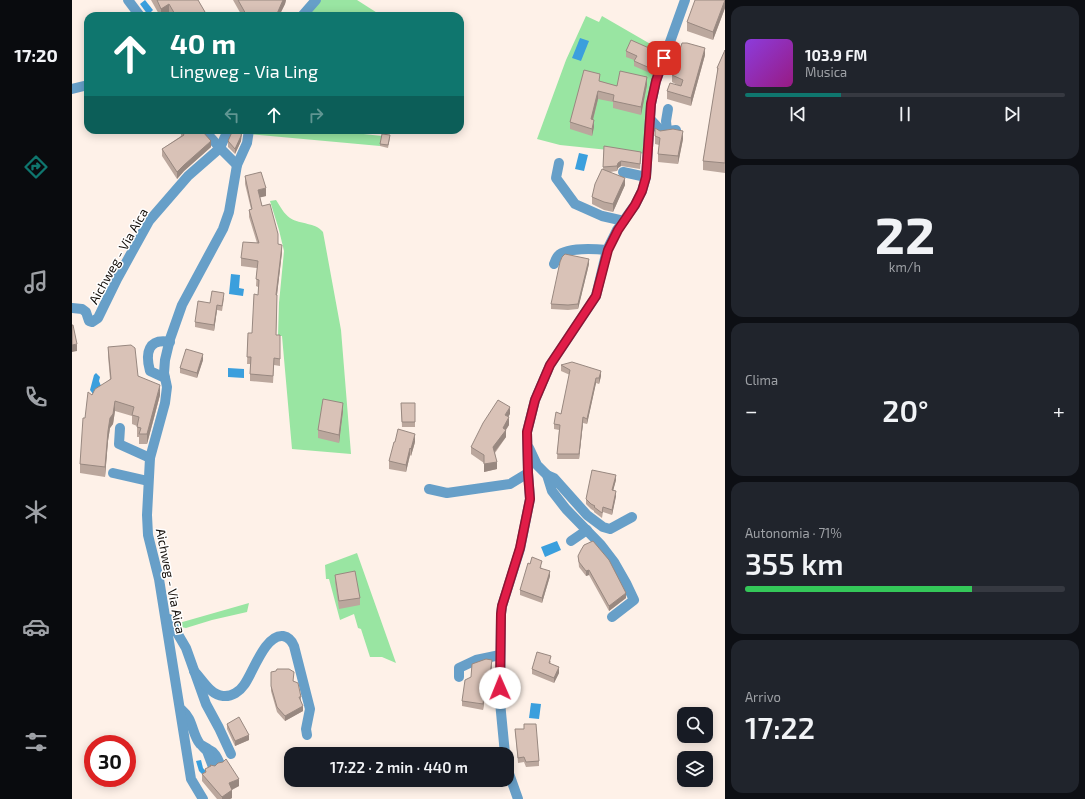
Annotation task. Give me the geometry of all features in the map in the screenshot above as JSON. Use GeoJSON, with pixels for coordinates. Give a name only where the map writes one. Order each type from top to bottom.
{"type":"FeatureCollection","features":[{"type":"Feature","properties":{"kind":"street"},"geometry":{"type":"LineString","coordinates":[[128,0],[137,12]]}},
{"type":"Feature","properties":{"kind":"street"},"geometry":{"type":"LineString","coordinates":[[306,12],[316,0]]}},
{"type":"Feature","properties":{"kind":"street"},"geometry":{"type":"LineString","coordinates":[[504,747],[500,702],[500,634],[502,606],[520,548],[530,499],[527,443],[528,428],[535,400],[550,365],[596,296],[608,250],[618,230],[635,205],[642,191],[646,177],[651,104],[656,81],[685,0]]}},
{"type":"Feature","properties":{"kind":"street"},"geometry":{"type":"LineString","coordinates":[[72,89],[84,86]]}},
{"type":"Feature","properties":{"kind":"street"},"geometry":{"type":"LineString","coordinates":[[650,119],[662,132],[672,130],[666,121],[668,109]]}},
{"type":"Feature","properties":{"kind":"street"},"geometry":{"type":"LineString","coordinates":[[208,134],[238,165]]}},
{"type":"Feature","properties":{"kind":"street","name":"Aichweg - Via Aica"},"geometry":{"type":"LineString","coordinates":[[72,308],[82,309],[86,312],[89,321],[92,322],[98,318],[117,279],[149,221],[188,176],[220,148],[226,134]]}},
{"type":"Feature","properties":{"kind":"street","name":"Aichweg - Via Aica"},"geometry":{"type":"LineString","coordinates":[[203,799],[192,779],[165,612],[159,579],[148,535],[148,481],[150,458],[166,403],[167,387],[165,378],[165,360],[170,342],[182,305],[223,229],[229,212],[238,165],[249,134]]}},
{"type":"Feature","properties":{"kind":"street"},"geometry":{"type":"LineString","coordinates":[[559,164],[556,178],[575,204],[602,216],[624,221]]}},
{"type":"Feature","properties":{"kind":"street"},"geometry":{"type":"LineString","coordinates":[[623,172],[646,177]]}},
{"type":"Feature","properties":{"kind":"street"},"geometry":{"type":"LineString","coordinates":[[554,264],[558,255],[566,251],[591,249],[608,250]]}},
{"type":"Feature","properties":{"kind":"street"},"geometry":{"type":"LineString","coordinates":[[165,378],[150,371],[147,356],[152,344],[158,340],[170,342]]}},
{"type":"Feature","properties":{"kind":"street"},"geometry":{"type":"LineString","coordinates":[[120,428],[119,444],[150,458]]}},
{"type":"Feature","properties":{"kind":"street"},"geometry":{"type":"LineString","coordinates":[[527,443],[537,465],[547,475],[554,478],[587,515],[603,527],[610,529],[632,517]]}},
{"type":"Feature","properties":{"kind":"street"},"geometry":{"type":"LineString","coordinates":[[112,473],[148,481]]}},
{"type":"Feature","properties":{"kind":"street"},"geometry":{"type":"LineString","coordinates":[[429,490],[447,493],[510,484],[528,473]]}},
{"type":"Feature","properties":{"kind":"street"},"geometry":{"type":"LineString","coordinates":[[547,475],[552,491],[566,509],[601,545],[614,562],[634,600],[612,617]]}},
{"type":"Feature","properties":{"kind":"street"},"geometry":{"type":"LineString","coordinates":[[570,541],[587,530]]}},
{"type":"Feature","properties":{"kind":"street"},"geometry":{"type":"LineString","coordinates":[[165,612],[186,648],[206,704],[231,754]]}},
{"type":"Feature","properties":{"kind":"street"},"geometry":{"type":"LineString","coordinates":[[194,670],[216,694],[231,696],[238,692],[244,685],[267,645],[273,638],[285,636],[293,643],[310,709],[306,729],[307,735]]}},
{"type":"Feature","properties":{"kind":"street"},"geometry":{"type":"LineString","coordinates":[[459,677],[459,668],[476,660],[500,655]]}},
{"type":"Feature","properties":{"kind":"street"},"geometry":{"type":"LineString","coordinates":[[180,709],[185,713],[201,745],[216,754],[217,765]]}},
{"type":"Feature","properties":{"kind":"street"},"geometry":{"type":"LineString","coordinates":[[514,787],[518,799]]}},
{"type":"Feature","properties":{"kind":"green space"},"geometry":{"type":"Polygon","coordinates":[[[315,0],[357,0],[376,12],[305,12],[315,0]]]}},
{"type":"Feature","properties":{"kind":"green space"},"geometry":{"type":"Polygon","coordinates":[[[586,16],[599,22],[602,16],[666,53],[656,81],[647,154],[560,145],[537,139],[566,60],[586,16]]]}},
{"type":"Feature","properties":{"kind":"green space"},"geometry":{"type":"Polygon","coordinates":[[[248,134],[364,134],[382,136],[380,146],[248,134]]]}},
{"type":"Feature","properties":{"kind":"green space"},"geometry":{"type":"Polygon","coordinates":[[[276,200],[290,218],[312,225],[323,232],[341,330],[351,454],[292,449],[282,336],[278,336],[279,303],[284,251],[270,201],[276,200]]]}},
{"type":"Feature","properties":{"kind":"green space"},"geometry":{"type":"Polygon","coordinates":[[[357,553],[396,663],[382,657],[370,657],[361,629],[358,628],[354,614],[340,620],[329,579],[326,579],[325,565],[357,553]]]}},
{"type":"Feature","properties":{"kind":"green space"},"geometry":{"type":"Polygon","coordinates":[[[249,603],[247,612],[186,628],[172,625],[249,603]]]}},
{"type":"Feature","properties":{"kind":"water"},"geometry":{"type":"Polygon","coordinates":[[[145,0],[153,10],[151,12],[146,12],[140,4],[145,0]]]}},
{"type":"Feature","properties":{"kind":"water"},"geometry":{"type":"Polygon","coordinates":[[[580,38],[589,41],[581,61],[572,58],[580,38]]]}},
{"type":"Feature","properties":{"kind":"water"},"geometry":{"type":"Polygon","coordinates":[[[579,153],[588,155],[584,171],[575,169],[579,153]]]}},
{"type":"Feature","properties":{"kind":"water"},"geometry":{"type":"Polygon","coordinates":[[[231,274],[240,275],[239,288],[244,289],[243,296],[229,294],[231,274]]]}},
{"type":"Feature","properties":{"kind":"water"},"geometry":{"type":"Polygon","coordinates":[[[228,368],[244,369],[244,378],[228,377],[228,368]]]}},
{"type":"Feature","properties":{"kind":"water"},"geometry":{"type":"Polygon","coordinates":[[[96,373],[100,377],[99,381],[101,386],[93,394],[90,390],[94,375],[96,373]]]}},
{"type":"Feature","properties":{"kind":"water"},"geometry":{"type":"Polygon","coordinates":[[[557,541],[561,550],[545,557],[541,547],[557,541]]]}},
{"type":"Feature","properties":{"kind":"water"},"geometry":{"type":"Polygon","coordinates":[[[531,703],[541,704],[539,719],[529,718],[531,703]]]}},
{"type":"Feature","properties":{"kind":"water"},"geometry":{"type":"Polygon","coordinates":[[[201,760],[203,768],[208,774],[204,776],[199,771],[196,761],[201,760]]]}},
{"type":"Feature","properties":{"kind":"building"},"geometry":{"type":"Polygon","coordinates":[[[157,0],[198,0],[205,12],[174,12],[169,4],[161,9],[157,0]]]}},
{"type":"Feature","properties":{"kind":"building"},"geometry":{"type":"Polygon","coordinates":[[[238,0],[283,0],[278,12],[245,12],[238,0]]]}},
{"type":"Feature","properties":{"kind":"building"},"geometry":{"type":"Polygon","coordinates":[[[695,0],[725,0],[713,32],[687,22],[695,0]]]}},
{"type":"Feature","properties":{"kind":"building"},"geometry":{"type":"Polygon","coordinates":[[[631,40],[658,52],[652,69],[634,61],[637,56],[626,51],[631,40]]]}},
{"type":"Feature","properties":{"kind":"building"},"geometry":{"type":"Polygon","coordinates":[[[682,43],[705,48],[691,98],[667,91],[670,83],[681,86],[683,80],[672,75],[682,43]]]}},
{"type":"Feature","properties":{"kind":"building"},"geometry":{"type":"Polygon","coordinates":[[[725,50],[725,163],[703,161],[717,68],[725,50]]]}},
{"type":"Feature","properties":{"kind":"building"},"geometry":{"type":"Polygon","coordinates":[[[584,70],[600,74],[599,81],[617,86],[620,71],[647,77],[641,107],[613,101],[614,95],[598,91],[591,119],[594,120],[592,129],[570,122],[584,70]]]}},
{"type":"Feature","properties":{"kind":"building"},"geometry":{"type":"Polygon","coordinates":[[[655,128],[660,131],[673,129],[683,131],[678,156],[658,154],[660,138],[655,136],[655,128]]]}},
{"type":"Feature","properties":{"kind":"building"},"geometry":{"type":"Polygon","coordinates":[[[205,134],[211,141],[177,172],[162,149],[184,135],[205,134]]]}},
{"type":"Feature","properties":{"kind":"building"},"geometry":{"type":"Polygon","coordinates":[[[231,134],[241,134],[235,149],[228,141],[231,134]]]}},
{"type":"Feature","properties":{"kind":"building"},"geometry":{"type":"Polygon","coordinates":[[[382,134],[390,135],[388,145],[380,144],[382,134]]]}},
{"type":"Feature","properties":{"kind":"building"},"geometry":{"type":"Polygon","coordinates":[[[604,146],[641,152],[640,164],[621,161],[617,166],[603,167],[604,146]]]}},
{"type":"Feature","properties":{"kind":"building"},"geometry":{"type":"Polygon","coordinates":[[[602,169],[625,178],[613,204],[592,197],[595,184],[602,169]]]}},
{"type":"Feature","properties":{"kind":"building"},"geometry":{"type":"Polygon","coordinates":[[[261,172],[266,188],[258,190],[262,206],[270,204],[278,234],[278,244],[282,245],[276,295],[276,335],[280,335],[280,359],[274,358],[273,376],[250,374],[251,357],[247,357],[248,333],[252,333],[254,294],[258,295],[259,280],[256,279],[258,261],[241,258],[243,242],[259,243],[249,210],[252,209],[245,176],[261,172]]]}},
{"type":"Feature","properties":{"kind":"building"},"geometry":{"type":"Polygon","coordinates":[[[565,254],[589,259],[578,304],[551,304],[560,262],[565,254]]]}},
{"type":"Feature","properties":{"kind":"building"},"geometry":{"type":"Polygon","coordinates":[[[212,291],[224,293],[222,306],[217,305],[214,325],[195,322],[198,301],[210,303],[212,291]]]}},
{"type":"Feature","properties":{"kind":"building"},"geometry":{"type":"Polygon","coordinates":[[[72,325],[77,344],[72,345],[72,325]]]}},
{"type":"Feature","properties":{"kind":"building"},"geometry":{"type":"Polygon","coordinates":[[[131,345],[135,348],[138,376],[160,385],[147,434],[139,434],[141,428],[137,427],[139,417],[132,415],[134,407],[115,401],[108,431],[105,467],[80,464],[83,418],[85,418],[88,392],[92,395],[95,389],[111,379],[108,347],[131,345]]]}},
{"type":"Feature","properties":{"kind":"building"},"geometry":{"type":"Polygon","coordinates":[[[186,349],[203,354],[197,373],[180,368],[186,349]]]}},
{"type":"Feature","properties":{"kind":"building"},"geometry":{"type":"Polygon","coordinates":[[[572,362],[601,371],[599,378],[596,378],[587,419],[583,417],[579,454],[557,454],[560,425],[554,424],[556,412],[561,414],[570,370],[561,365],[572,362]]]}},
{"type":"Feature","properties":{"kind":"building"},"geometry":{"type":"Polygon","coordinates":[[[323,399],[343,403],[339,435],[318,430],[323,399]]]}},
{"type":"Feature","properties":{"kind":"building"},"geometry":{"type":"Polygon","coordinates":[[[498,400],[510,407],[505,415],[509,417],[503,428],[506,430],[493,447],[497,462],[484,464],[484,455],[471,447],[483,423],[498,400]]]}},
{"type":"Feature","properties":{"kind":"building"},"geometry":{"type":"Polygon","coordinates":[[[401,403],[415,403],[415,422],[402,422],[401,403]]]}},
{"type":"Feature","properties":{"kind":"building"},"geometry":{"type":"Polygon","coordinates":[[[398,429],[415,434],[406,465],[389,461],[398,429]]]}},
{"type":"Feature","properties":{"kind":"building"},"geometry":{"type":"Polygon","coordinates":[[[592,470],[616,475],[612,490],[616,491],[612,510],[603,507],[602,513],[586,499],[592,470]]]}},
{"type":"Feature","properties":{"kind":"building"},"geometry":{"type":"Polygon","coordinates":[[[593,541],[609,560],[626,593],[609,606],[589,570],[586,571],[579,562],[578,556],[584,545],[593,541]]]}},
{"type":"Feature","properties":{"kind":"building"},"geometry":{"type":"Polygon","coordinates":[[[532,557],[542,561],[540,568],[550,571],[542,598],[520,590],[528,563],[530,564],[532,557]]]}},
{"type":"Feature","properties":{"kind":"building"},"geometry":{"type":"Polygon","coordinates":[[[355,571],[360,598],[339,601],[335,575],[355,571]]]}},
{"type":"Feature","properties":{"kind":"building"},"geometry":{"type":"Polygon","coordinates":[[[537,652],[551,656],[549,663],[559,667],[554,678],[532,669],[537,652]]]}},
{"type":"Feature","properties":{"kind":"building"},"geometry":{"type":"Polygon","coordinates":[[[486,659],[492,660],[489,681],[486,681],[483,704],[462,701],[465,680],[471,677],[472,664],[486,659]]]}},
{"type":"Feature","properties":{"kind":"building"},"geometry":{"type":"Polygon","coordinates":[[[277,669],[289,669],[294,672],[293,681],[298,683],[301,697],[299,697],[303,706],[285,716],[277,707],[271,686],[271,672],[276,671],[277,669]]]}},
{"type":"Feature","properties":{"kind":"building"},"geometry":{"type":"Polygon","coordinates":[[[239,717],[249,735],[235,741],[227,724],[239,717]]]}},
{"type":"Feature","properties":{"kind":"building"},"geometry":{"type":"Polygon","coordinates":[[[524,724],[536,724],[539,761],[526,762],[524,757],[518,758],[515,729],[524,729],[524,724]]]}},
{"type":"Feature","properties":{"kind":"building"},"geometry":{"type":"Polygon","coordinates":[[[226,759],[239,779],[229,783],[232,790],[222,797],[202,774],[206,772],[205,769],[211,766],[210,765],[215,766],[226,759]]]}},
{"type":"Feature","properties":{"kind":"route"},"geometry":{"type":"LineString","coordinates":[[500,688],[501,614],[502,606],[520,548],[530,499],[527,432],[535,400],[550,365],[596,296],[608,250],[618,230],[635,205],[642,191],[646,177],[651,104],[656,81],[664,58]]}}]}
